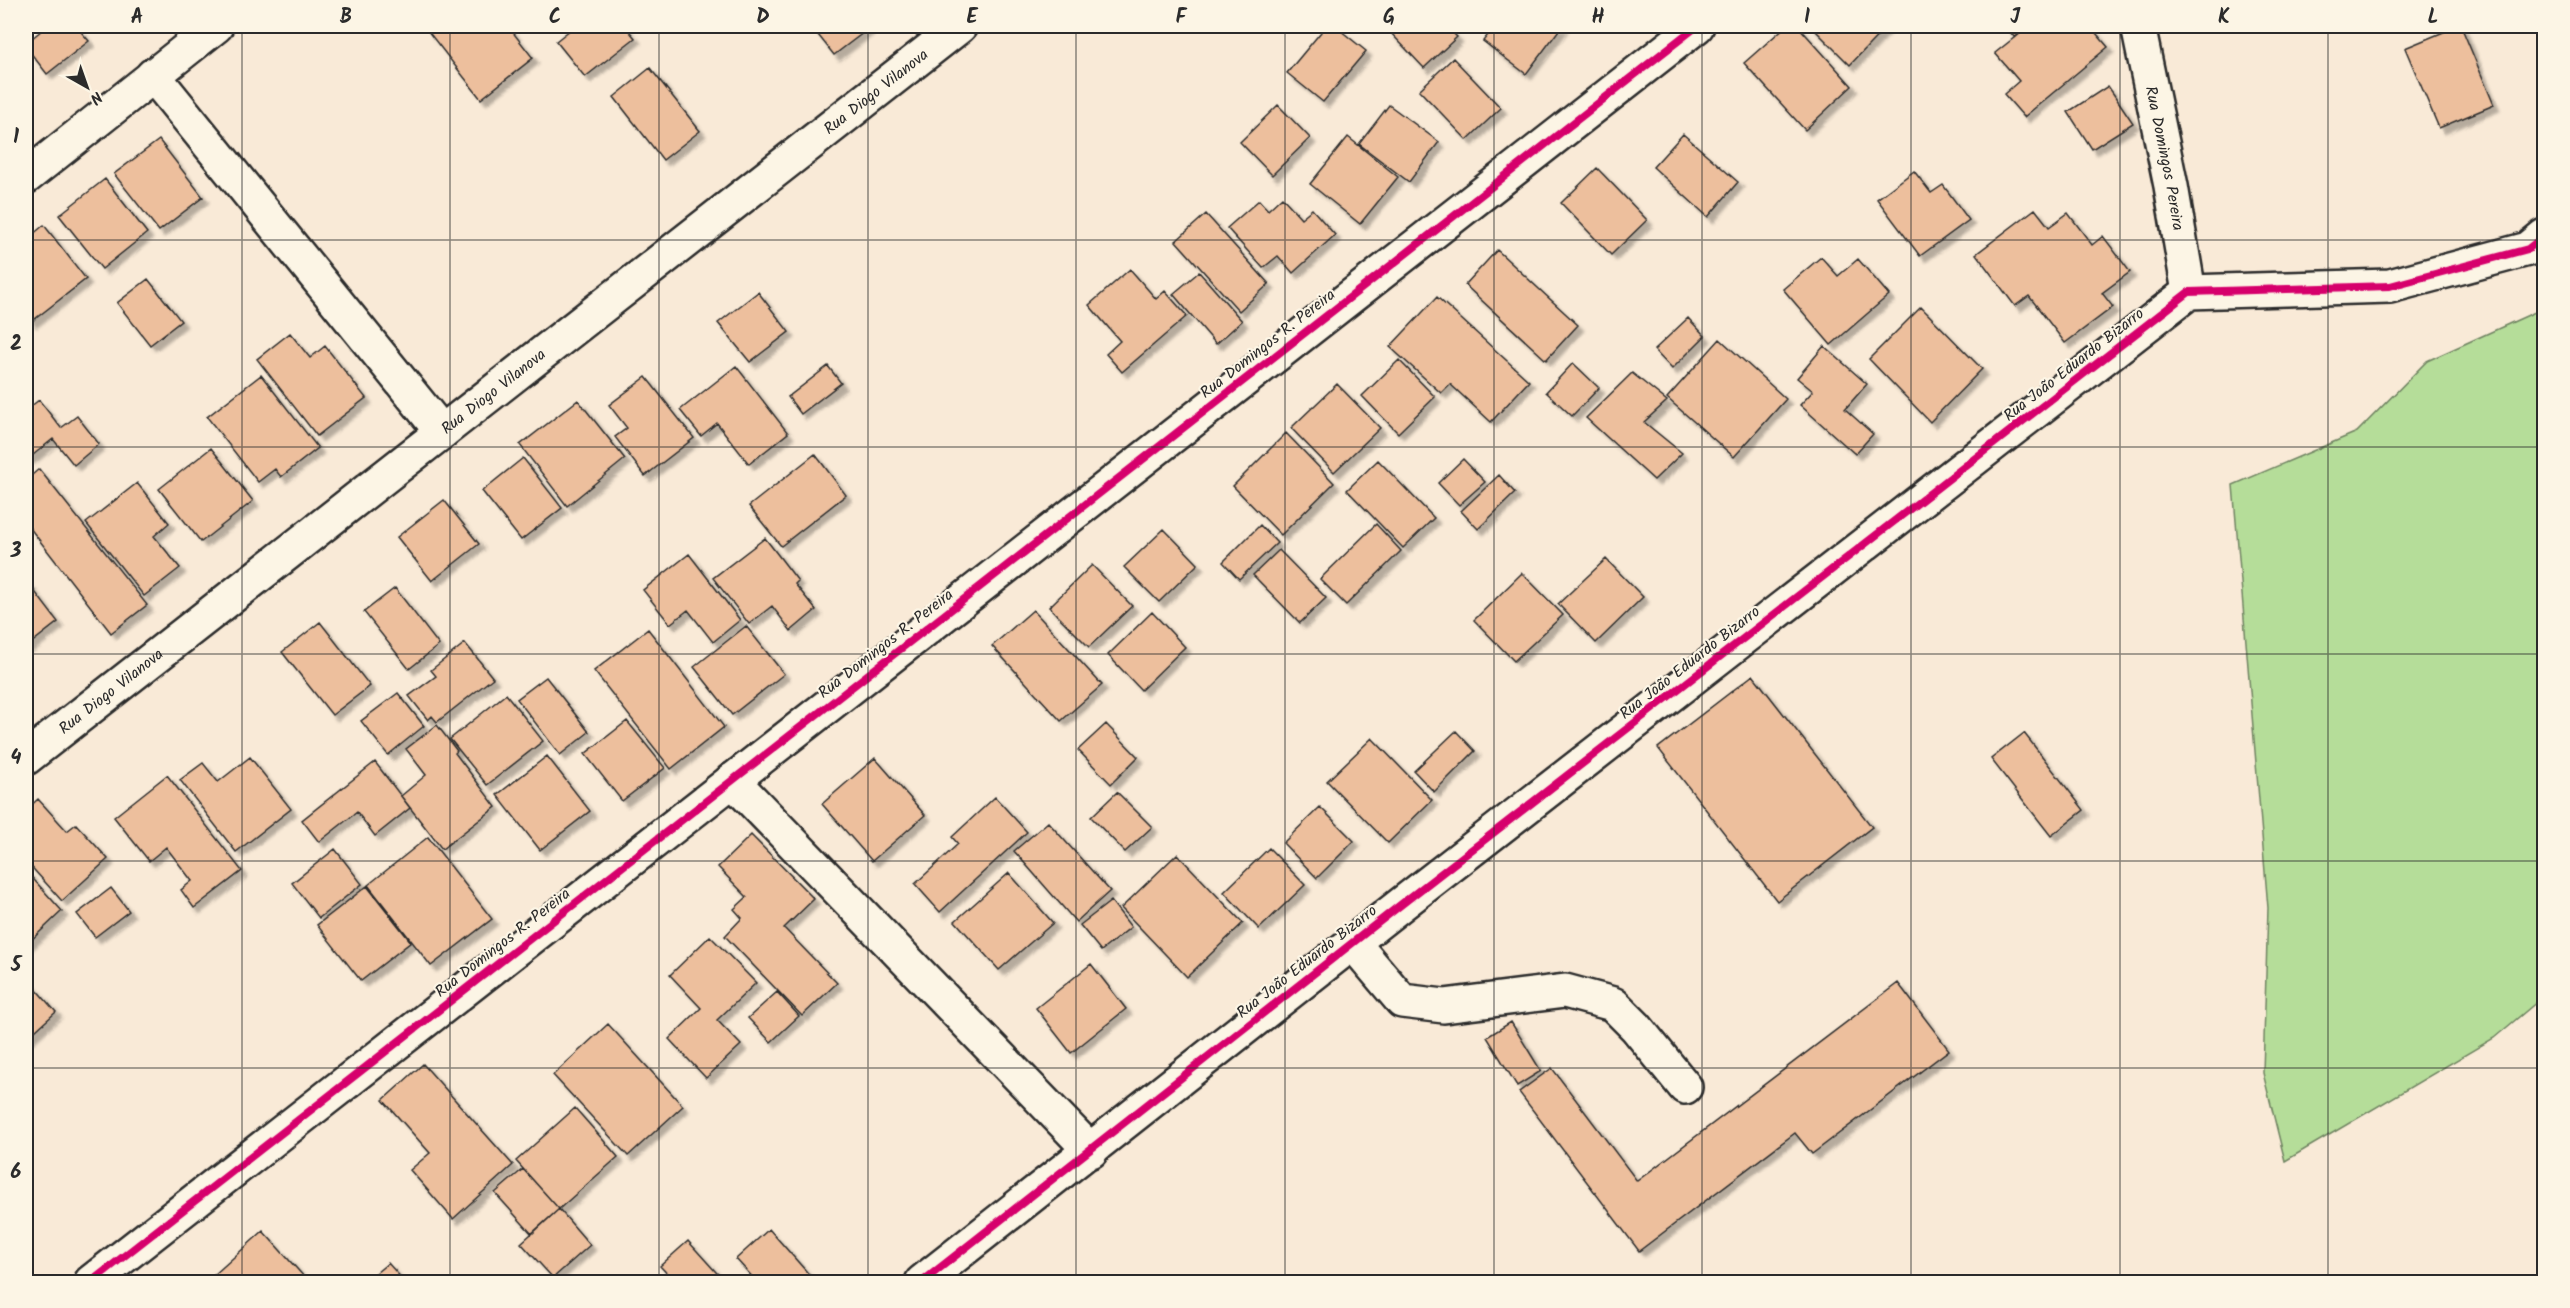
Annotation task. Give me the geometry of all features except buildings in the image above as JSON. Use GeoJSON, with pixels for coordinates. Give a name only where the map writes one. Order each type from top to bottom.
{"type":"FeatureCollection","features":[{"type":"Feature","properties":{"kind":"street"},"geometry":{"type":"LineString","coordinates":[[26,177],[216,26]]}},
{"type":"Feature","properties":{"kind":"street","name":"Rua Diogo Vilanova"},"geometry":{"type":"LineString","coordinates":[[26,758],[960,26]]}},
{"type":"Feature","properties":{"kind":"street","name":"Rua Domingos R. Pereira"},"geometry":{"type":"LineString","coordinates":[[91,1282],[1696,26]]}},
{"type":"Feature","properties":{"kind":"street","name":"Rua Domingos Pereira"},"geometry":{"type":"LineString","coordinates":[[2138,26],[2190,292]]}},
{"type":"Feature","properties":{"kind":"street"},"geometry":{"type":"LineString","coordinates":[[153,75],[442,432]]}},
{"type":"Feature","properties":{"kind":"street"},"geometry":{"type":"LineString","coordinates":[[2190,292],[2390,286],[2528,249],[2544,236]]}},
{"type":"Feature","properties":{"kind":"street","name":"Rua João Eduardo Bizarro"},"geometry":{"type":"LineString","coordinates":[[922,1282],[1353,943],[2190,292]]}},
{"type":"Feature","properties":{"kind":"street"},"geometry":{"type":"LineString","coordinates":[[732,780],[1091,1151]]}},
{"type":"Feature","properties":{"kind":"street"},"geometry":{"type":"LineString","coordinates":[[1353,943],[1402,1001],[1444,1005],[1565,992],[1614,1004],[1685,1087]]}},
{"type":"Feature","properties":{"kind":"green space"},"geometry":{"type":"Polygon","coordinates":[[[2544,308],[2544,996],[2494,1038],[2285,1161],[2263,1073],[2268,908],[2233,485],[2357,432],[2427,361],[2544,308]]]}},
{"type":"Feature","properties":{"kind":"cycle path"},"geometry":{"type":"LineString","coordinates":[[91,1282],[1697,26]]}},
{"type":"Feature","properties":{"kind":"cycle path"},"geometry":{"type":"LineString","coordinates":[[922,1282],[1403,903],[2189,292],[2390,286],[2528,249],[2544,236]]}}]}
